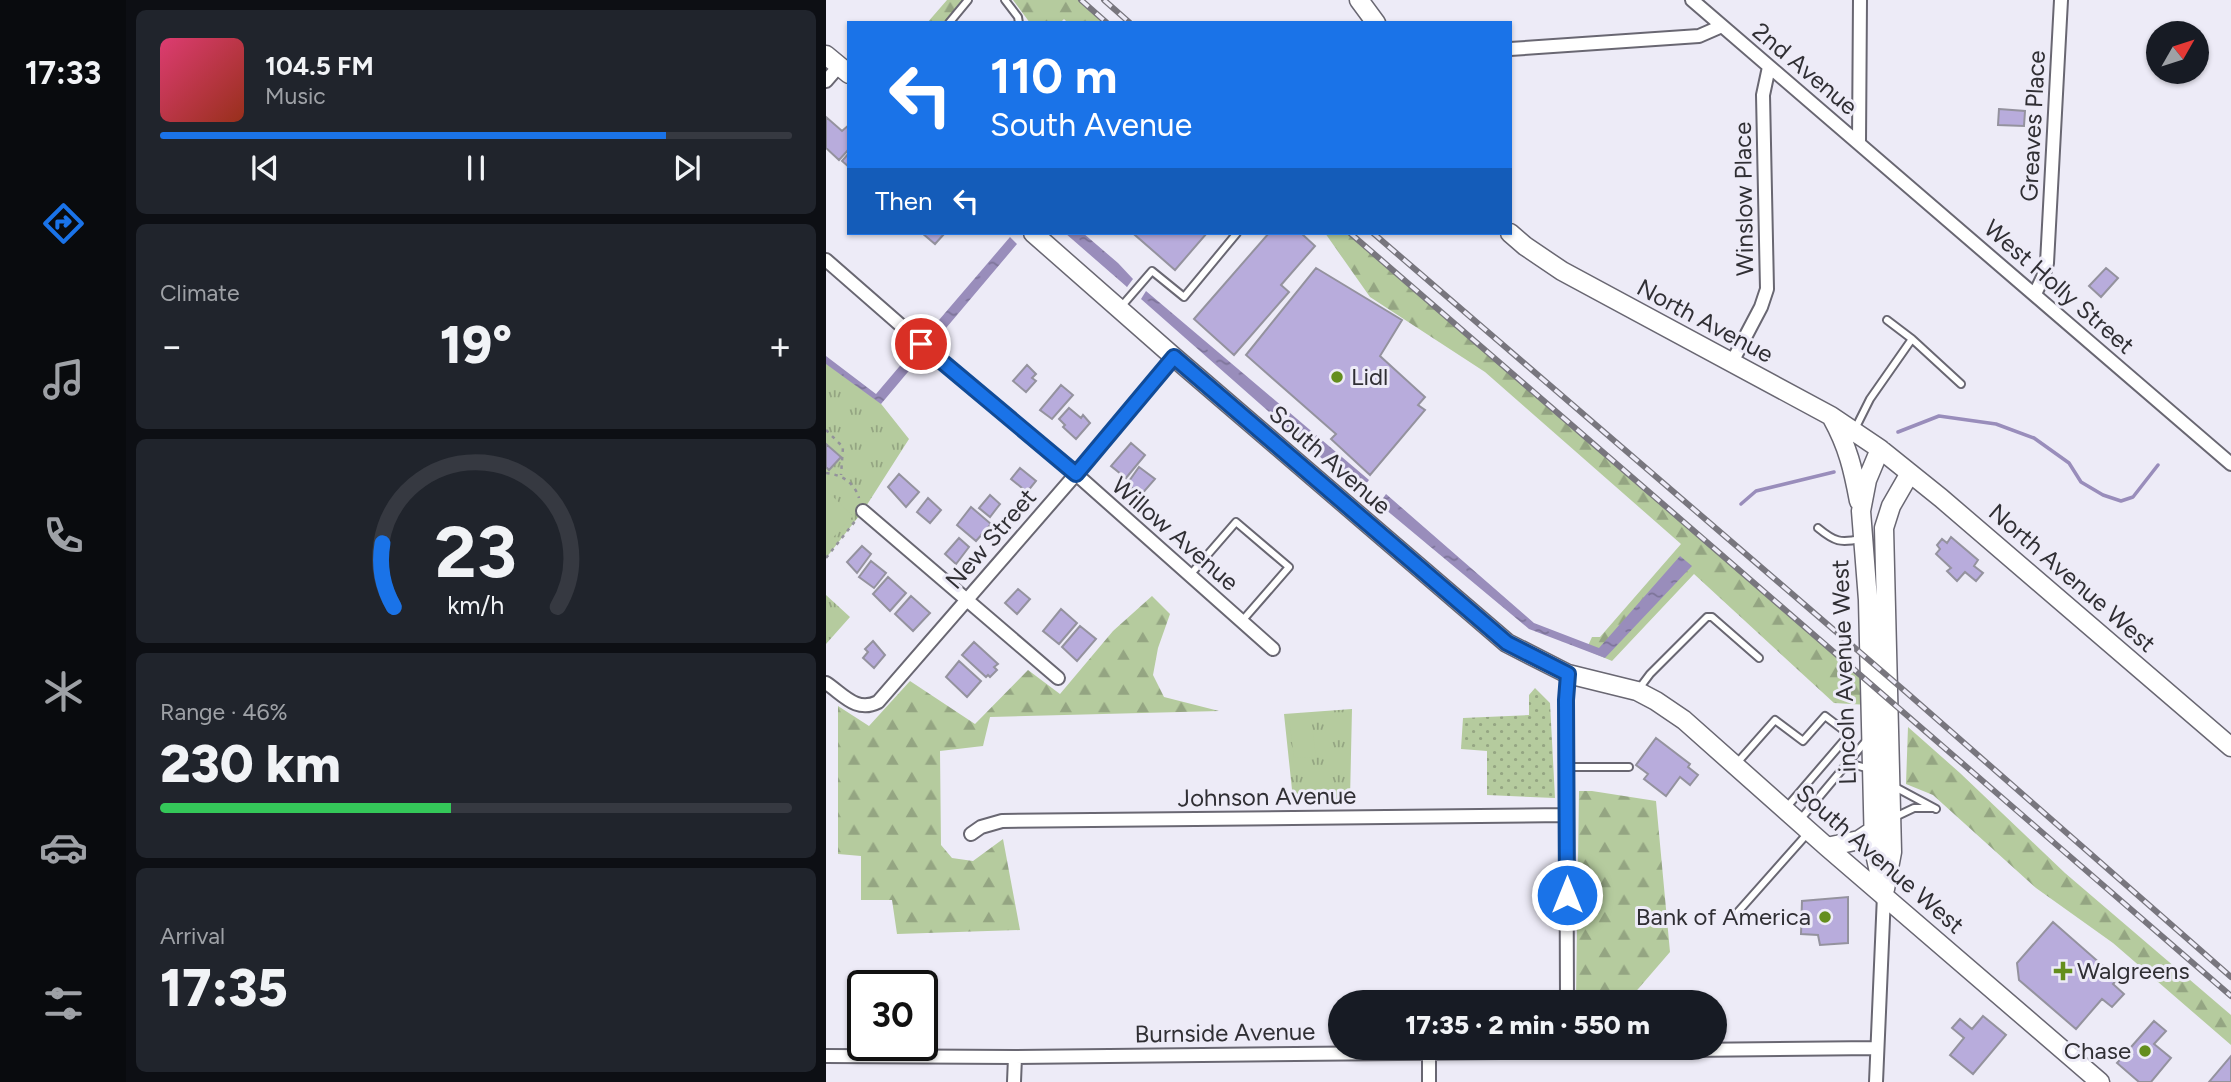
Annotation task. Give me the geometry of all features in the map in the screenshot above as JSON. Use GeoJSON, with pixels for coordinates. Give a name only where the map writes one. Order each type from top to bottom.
{"type":"FeatureCollection","features":[{"type":"Feature","properties":{"kind":"main road"},"geometry":{"type":"LineString","coordinates":[[1359,0],[1375,21]]}},
{"type":"Feature","properties":{"kind":"main road","name":"South Avenue"},"geometry":{"type":"LineString","coordinates":[[1035,235],[1507,643],[1568,674],[1619,687]]}},
{"type":"Feature","properties":{"kind":"main road","name":"North Avenue"},"geometry":{"type":"LineString","coordinates":[[1512,235],[1562,271],[1831,416],[1880,449]]}},
{"type":"Feature","properties":{"kind":"main road"},"geometry":{"type":"LineString","coordinates":[[1831,416],[1852,460],[1861,511]]}},
{"type":"Feature","properties":{"kind":"main road","name":"Lincoln Avenue West"},"geometry":{"type":"LineString","coordinates":[[1880,449],[1867,480],[1861,511],[1872,734],[1874,849],[1884,895]]}},
{"type":"Feature","properties":{"kind":"main road","name":"North Avenue West"},"geometry":{"type":"LineString","coordinates":[[1880,449],[2231,747]]}},
{"type":"Feature","properties":{"kind":"main road","name":"Lincoln Avenue West"},"geometry":{"type":"LineString","coordinates":[[1884,895],[1892,852],[1892,785],[1884,528],[1891,506],[1910,473]]}},
{"type":"Feature","properties":{"kind":"main road","name":"South Avenue West"},"geometry":{"type":"LineString","coordinates":[[1619,687],[1637,691],[1684,720],[2100,1082]]}},
{"type":"Feature","properties":{"kind":"main road"},"geometry":{"type":"LineString","coordinates":[[1827,847],[1859,841],[1874,830]]}},
{"type":"Feature","properties":{"kind":"street","name":"2nd Avenue"},"geometry":{"type":"LineString","coordinates":[[1692,0],[1858,142]]}},
{"type":"Feature","properties":{"kind":"street"},"geometry":{"type":"LineString","coordinates":[[1858,142],[1860,0]]}},
{"type":"Feature","properties":{"kind":"street","name":"Greaves Place"},"geometry":{"type":"LineString","coordinates":[[2035,293],[2047,263],[2061,0]]}},
{"type":"Feature","properties":{"kind":"street"},"geometry":{"type":"LineString","coordinates":[[1512,49],[1699,36],[1722,26]]}},
{"type":"Feature","properties":{"kind":"street"},"geometry":{"type":"LineString","coordinates":[[826,81],[840,64]]}},
{"type":"Feature","properties":{"kind":"street","name":"Winslow Place"},"geometry":{"type":"LineString","coordinates":[[1731,364],[1761,307],[1767,289],[1763,95],[1769,67]]}},
{"type":"Feature","properties":{"kind":"street","name":"West Holly Street"},"geometry":{"type":"LineString","coordinates":[[1858,142],[2231,464]]}},
{"type":"Feature","properties":{"kind":"street","name":"Willow Avenue"},"geometry":{"type":"LineString","coordinates":[[826,260],[937,358],[1076,474],[1273,649]]}},
{"type":"Feature","properties":{"kind":"street","name":"New Street"},"geometry":{"type":"LineString","coordinates":[[826,683],[857,705],[878,702],[1174,357]]}},
{"type":"Feature","properties":{"kind":"street"},"geometry":{"type":"LineString","coordinates":[[863,510],[1058,678]]}},
{"type":"Feature","properties":{"kind":"street"},"geometry":{"type":"LineString","coordinates":[[1567,990],[1568,674]]}},
{"type":"Feature","properties":{"kind":"street","name":"Johnson Avenue"},"geometry":{"type":"LineString","coordinates":[[971,834],[981,827],[1002,821],[1566,815]]}},
{"type":"Feature","properties":{"kind":"street","name":"Lincoln Avenue West"},"geometry":{"type":"LineString","coordinates":[[1876,1082],[1884,895]]}},
{"type":"Feature","properties":{"kind":"street","name":"Burnside Avenue"},"geometry":{"type":"LineString","coordinates":[[1727,1048],[1877,1048]]}},
{"type":"Feature","properties":{"kind":"street","name":"Burnside Avenue"},"geometry":{"type":"LineString","coordinates":[[826,1056],[1015,1057],[1328,1052]]}},
{"type":"Feature","properties":{"kind":"street"},"geometry":{"type":"LineString","coordinates":[[1014,1082],[1015,1057]]}},
{"type":"Feature","properties":{"kind":"street"},"geometry":{"type":"LineString","coordinates":[[1429,1060],[1429,1082]]}},
{"type":"Feature","properties":{"kind":"lane"},"geometry":{"type":"LineString","coordinates":[[951,21],[968,0]]}},
{"type":"Feature","properties":{"kind":"lane"},"geometry":{"type":"LineString","coordinates":[[1005,0],[1019,21]]}},
{"type":"Feature","properties":{"kind":"lane"},"geometry":{"type":"LineString","coordinates":[[1119,309],[1152,271],[1184,297],[1235,235]]}},
{"type":"Feature","properties":{"kind":"lane"},"geometry":{"type":"LineString","coordinates":[[1887,320],[1961,384]]}},
{"type":"Feature","properties":{"kind":"lane"},"geometry":{"type":"LineString","coordinates":[[1854,430],[1870,399],[1912,339]]}},
{"type":"Feature","properties":{"kind":"lane"},"geometry":{"type":"LineString","coordinates":[[1191,575],[1237,522],[1289,567],[1242,621]]}},
{"type":"Feature","properties":{"kind":"lane"},"geometry":{"type":"LineString","coordinates":[[1818,528],[1831,538],[1844,542],[1863,539]]}},
{"type":"Feature","properties":{"kind":"lane"},"geometry":{"type":"LineString","coordinates":[[1637,691],[1650,674],[1707,617],[1712,617],[1759,658]]}},
{"type":"Feature","properties":{"kind":"lane"},"geometry":{"type":"LineString","coordinates":[[1735,765],[1775,720],[1803,741],[1825,716],[1846,732],[1847,737],[1798,821],[1737,913]]}},
{"type":"Feature","properties":{"kind":"lane"},"geometry":{"type":"LineString","coordinates":[[1798,821],[1872,734]]}},
{"type":"Feature","properties":{"kind":"lane"},"geometry":{"type":"LineString","coordinates":[[1848,763],[1873,770]]}},
{"type":"Feature","properties":{"kind":"lane"},"geometry":{"type":"LineString","coordinates":[[1566,767],[1629,767]]}},
{"type":"Feature","properties":{"kind":"lane"},"geometry":{"type":"LineString","coordinates":[[1892,785],[1936,808],[1914,808],[1892,819]]}},
{"type":"Feature","properties":{"kind":"path"},"geometry":{"type":"LineString","coordinates":[[826,430],[844,447],[841,475]]}},
{"type":"Feature","properties":{"kind":"path"},"geometry":{"type":"LineString","coordinates":[[826,473],[841,475],[856,490],[863,510],[826,558]]}},
{"type":"Feature","properties":{"kind":"green space"},"geometry":{"type":"Polygon","coordinates":[[[947,0],[968,0],[951,21],[929,21],[947,0]]]}},
{"type":"Feature","properties":{"kind":"green space"},"geometry":{"type":"Polygon","coordinates":[[[1013,0],[1080,0],[1104,21],[1064,19],[1029,21],[1013,0]]]}},
{"type":"Feature","properties":{"kind":"green space"},"geometry":{"type":"Polygon","coordinates":[[[1326,235],[1351,235],[1872,685],[1868,705],[1834,703],[1694,574],[1612,661],[1586,650],[1592,637],[1600,637],[1681,544],[1485,372],[1370,297],[1326,235]]]}},
{"type":"Feature","properties":{"kind":"green space"},"geometry":{"type":"Polygon","coordinates":[[[826,360],[878,400],[909,439],[863,511],[826,558],[826,360]]]}},
{"type":"Feature","properties":{"kind":"green space"},"geometry":{"type":"Polygon","coordinates":[[[826,490],[853,516],[826,545],[826,490]]]}},
{"type":"Feature","properties":{"kind":"green space"},"geometry":{"type":"Polygon","coordinates":[[[826,595],[850,617],[826,644],[826,595]]]}},
{"type":"Feature","properties":{"kind":"green space"},"geometry":{"type":"Polygon","coordinates":[[[1152,596],[1170,614],[1158,648],[1153,675],[1164,697],[1219,711],[990,717],[983,746],[940,751],[941,845],[952,858],[973,861],[1003,839],[1020,930],[897,934],[892,900],[861,900],[861,856],[838,854],[838,706],[869,726],[910,681],[975,724],[1028,670],[1060,694],[1113,631],[1152,596]]]}},
{"type":"Feature","properties":{"kind":"green space"},"geometry":{"type":"Polygon","coordinates":[[[1535,688],[1550,703],[1555,798],[1487,795],[1487,751],[1461,749],[1463,718],[1529,715],[1529,695],[1535,688]]]}},
{"type":"Feature","properties":{"kind":"green space"},"geometry":{"type":"Polygon","coordinates":[[[1352,709],[1350,800],[1293,799],[1284,714],[1352,709]]]}},
{"type":"Feature","properties":{"kind":"green space"},"geometry":{"type":"Polygon","coordinates":[[[1311,717],[1316,757],[1294,758],[1289,718],[1311,717]]]}},
{"type":"Feature","properties":{"kind":"green space"},"geometry":{"type":"Polygon","coordinates":[[[1908,727],[2065,873],[2231,1015],[2231,1045],[2113,943],[2036,888],[1933,795],[1906,784],[1908,727]]]}},
{"type":"Feature","properties":{"kind":"green space"},"geometry":{"type":"Polygon","coordinates":[[[1579,791],[1656,801],[1670,952],[1637,990],[1576,990],[1579,791]]]}},
{"type":"Feature","properties":{"kind":"water"},"geometry":{"type":"Polygon","coordinates":[[[1067,235],[1085,235],[1118,263],[1133,279],[1127,287],[1067,235]]]}},
{"type":"Feature","properties":{"kind":"water"},"geometry":{"type":"Polygon","coordinates":[[[1010,237],[1017,244],[941,334],[933,327],[1010,237]]]}},
{"type":"Feature","properties":{"kind":"water"},"geometry":{"type":"Polygon","coordinates":[[[1146,291],[1369,480],[1362,489],[1352,485],[1141,299],[1146,291]]]}},
{"type":"Feature","properties":{"kind":"water"},"geometry":{"type":"Polygon","coordinates":[[[910,354],[918,360],[881,404],[826,364],[826,356],[876,394],[910,354]]]}},
{"type":"Feature","properties":{"kind":"water"},"geometry":{"type":"Polygon","coordinates":[[[1386,494],[1534,623],[1599,648],[1680,556],[1692,566],[1605,658],[1529,629],[1379,504],[1386,494]]]}},
{"type":"Feature","properties":{"kind":"building"},"geometry":{"type":"Polygon","coordinates":[[[1999,109],[2025,111],[2024,126],[1998,125],[1999,109]]]}},
{"type":"Feature","properties":{"kind":"building"},"geometry":{"type":"Polygon","coordinates":[[[826,117],[842,131],[847,127],[847,151],[839,160],[826,148],[826,117]]]}},
{"type":"Feature","properties":{"kind":"building"},"geometry":{"type":"Polygon","coordinates":[[[924,235],[943,235],[935,244],[924,235]]]}},
{"type":"Feature","properties":{"kind":"building"},"geometry":{"type":"Polygon","coordinates":[[[1135,235],[1205,235],[1175,270],[1135,235]]]}},
{"type":"Feature","properties":{"kind":"building"},"geometry":{"type":"Polygon","coordinates":[[[1267,235],[1303,235],[1315,246],[1281,285],[1289,292],[1234,355],[1194,319],[1267,235]]]}},
{"type":"Feature","properties":{"kind":"building","name":"Lidl"},"geometry":{"type":"Polygon","coordinates":[[[1316,268],[1402,320],[1380,356],[1425,397],[1418,405],[1425,410],[1370,475],[1331,439],[1336,434],[1246,355],[1316,268]]]}},
{"type":"Feature","properties":{"kind":"building"},"geometry":{"type":"Polygon","coordinates":[[[2106,268],[2118,278],[2101,297],[2089,286],[2106,268]]]}},
{"type":"Feature","properties":{"kind":"building"},"geometry":{"type":"Polygon","coordinates":[[[1027,365],[1036,374],[1032,378],[1036,381],[1026,392],[1013,381],[1027,365]]]}},
{"type":"Feature","properties":{"kind":"building"},"geometry":{"type":"Polygon","coordinates":[[[1061,385],[1073,395],[1052,419],[1040,410],[1061,385]]]}},
{"type":"Feature","properties":{"kind":"building"},"geometry":{"type":"Polygon","coordinates":[[[1069,408],[1081,418],[1083,415],[1090,423],[1076,439],[1063,427],[1065,425],[1059,419],[1069,408]]]}},
{"type":"Feature","properties":{"kind":"building"},"geometry":{"type":"Polygon","coordinates":[[[1131,443],[1145,455],[1126,478],[1111,466],[1131,443]]]}},
{"type":"Feature","properties":{"kind":"building"},"geometry":{"type":"Polygon","coordinates":[[[826,444],[841,457],[829,470],[826,467],[826,444]]]}},
{"type":"Feature","properties":{"kind":"building"},"geometry":{"type":"Polygon","coordinates":[[[1139,467],[1155,479],[1141,495],[1127,484],[1139,467]]]}},
{"type":"Feature","properties":{"kind":"building"},"geometry":{"type":"Polygon","coordinates":[[[1020,468],[1036,481],[1027,492],[1011,479],[1020,468]]]}},
{"type":"Feature","properties":{"kind":"building"},"geometry":{"type":"Polygon","coordinates":[[[899,474],[919,492],[906,507],[888,487],[899,474]]]}},
{"type":"Feature","properties":{"kind":"building"},"geometry":{"type":"Polygon","coordinates":[[[990,495],[1000,504],[990,517],[979,508],[990,495]]]}},
{"type":"Feature","properties":{"kind":"building"},"geometry":{"type":"Polygon","coordinates":[[[928,498],[941,510],[930,523],[917,512],[928,498]]]}},
{"type":"Feature","properties":{"kind":"building"},"geometry":{"type":"Polygon","coordinates":[[[971,507],[991,524],[976,541],[957,525],[971,507]]]}},
{"type":"Feature","properties":{"kind":"building"},"geometry":{"type":"Polygon","coordinates":[[[1951,537],[1978,560],[1974,566],[1983,573],[1976,581],[1965,572],[1957,581],[1947,571],[1951,568],[1936,554],[1940,549],[1937,545],[1942,539],[1947,543],[1951,537]]]}},
{"type":"Feature","properties":{"kind":"building"},"geometry":{"type":"Polygon","coordinates":[[[959,538],[969,547],[956,564],[945,554],[959,538]]]}},
{"type":"Feature","properties":{"kind":"building"},"geometry":{"type":"Polygon","coordinates":[[[862,546],[871,554],[857,573],[847,562],[862,546]]]}},
{"type":"Feature","properties":{"kind":"building"},"geometry":{"type":"Polygon","coordinates":[[[871,561],[886,573],[874,588],[859,577],[871,561]]]}},
{"type":"Feature","properties":{"kind":"building"},"geometry":{"type":"Polygon","coordinates":[[[888,577],[906,593],[890,611],[873,594],[888,577]]]}},
{"type":"Feature","properties":{"kind":"building"},"geometry":{"type":"Polygon","coordinates":[[[1018,589],[1030,599],[1017,614],[1005,603],[1018,589]]]}},
{"type":"Feature","properties":{"kind":"building"},"geometry":{"type":"Polygon","coordinates":[[[911,596],[930,613],[913,631],[895,614],[911,596]]]}},
{"type":"Feature","properties":{"kind":"building"},"geometry":{"type":"Polygon","coordinates":[[[1061,609],[1077,623],[1059,644],[1043,631],[1061,609]]]}},
{"type":"Feature","properties":{"kind":"building"},"geometry":{"type":"Polygon","coordinates":[[[1080,626],[1096,639],[1077,661],[1062,647],[1080,626]]]}},
{"type":"Feature","properties":{"kind":"building"},"geometry":{"type":"Polygon","coordinates":[[[873,641],[885,655],[874,668],[863,658],[868,652],[865,649],[873,641]]]}},
{"type":"Feature","properties":{"kind":"building"},"geometry":{"type":"Polygon","coordinates":[[[974,642],[998,664],[994,667],[997,670],[990,677],[986,677],[962,655],[974,642]]]}},
{"type":"Feature","properties":{"kind":"building"},"geometry":{"type":"Polygon","coordinates":[[[959,661],[981,681],[967,697],[946,677],[959,661]]]}},
{"type":"Feature","properties":{"kind":"building"},"geometry":{"type":"Polygon","coordinates":[[[1656,738],[1690,764],[1688,767],[1698,775],[1690,785],[1680,777],[1666,796],[1644,779],[1648,774],[1636,765],[1656,738]]]}},
{"type":"Feature","properties":{"kind":"building","name":"Bank of America"},"geometry":{"type":"Polygon","coordinates":[[[1848,897],[1848,943],[1820,945],[1818,935],[1801,934],[1802,901],[1848,897]]]}},
{"type":"Feature","properties":{"kind":"building","name":"Walgreens"},"geometry":{"type":"Polygon","coordinates":[[[2053,922],[2118,979],[2113,984],[2124,994],[2112,1007],[2102,999],[2076,1029],[2019,980],[2017,963],[2053,922]]]}},
{"type":"Feature","properties":{"kind":"building"},"geometry":{"type":"Polygon","coordinates":[[[1983,1016],[2006,1035],[1973,1074],[1950,1055],[1964,1038],[1952,1028],[1960,1019],[1972,1029],[1983,1016]]]}},
{"type":"Feature","properties":{"kind":"building","name":"Chase"},"geometry":{"type":"Polygon","coordinates":[[[2154,1021],[2166,1031],[2154,1044],[2171,1058],[2151,1082],[2139,1082],[2117,1063],[2154,1021]]]}},
{"type":"Feature","properties":{"kind":"building"},"geometry":{"type":"Polygon","coordinates":[[[2231,1056],[2231,1082],[2209,1082],[2231,1056]]]}},
{"type":"Feature","properties":{"kind":"waterway"},"geometry":{"type":"LineString","coordinates":[[1898,432],[1939,416],[1996,424],[2034,438],[2069,463],[2081,482],[2103,495],[2121,501],[2133,497],[2158,465]]}},
{"type":"Feature","properties":{"kind":"waterway"},"geometry":{"type":"LineString","coordinates":[[1741,504],[1756,491],[1834,472]]}},
{"type":"Feature","properties":{"kind":"railway"},"geometry":{"type":"LineString","coordinates":[[1081,0],[1105,21]]}},
{"type":"Feature","properties":{"kind":"railway"},"geometry":{"type":"LineString","coordinates":[[1104,0],[1128,21]]}},
{"type":"Feature","properties":{"kind":"railway"},"geometry":{"type":"LineString","coordinates":[[1352,235],[2231,996]]}},
{"type":"Feature","properties":{"kind":"railway"},"geometry":{"type":"LineString","coordinates":[[1375,235],[1906,692],[2231,977]]}},
{"type":"Feature","properties":{"kind":"place","name":"Lidl"},"geometry":{"type":"Point","coordinates":[1337,377]}},
{"type":"Feature","properties":{"kind":"place","name":"Bank of America"},"geometry":{"type":"Point","coordinates":[1825,917]}},
{"type":"Feature","properties":{"kind":"place","name":"Walgreens"},"geometry":{"type":"Point","coordinates":[2063,971]}},
{"type":"Feature","properties":{"kind":"place","name":"Chase"},"geometry":{"type":"Point","coordinates":[2145,1051]}},
{"type":"Feature","properties":{"kind":"route"},"geometry":{"type":"LineString","coordinates":[[921,344],[1076,474],[1174,357],[1507,643],[1568,674],[1567,895]]}}]}
